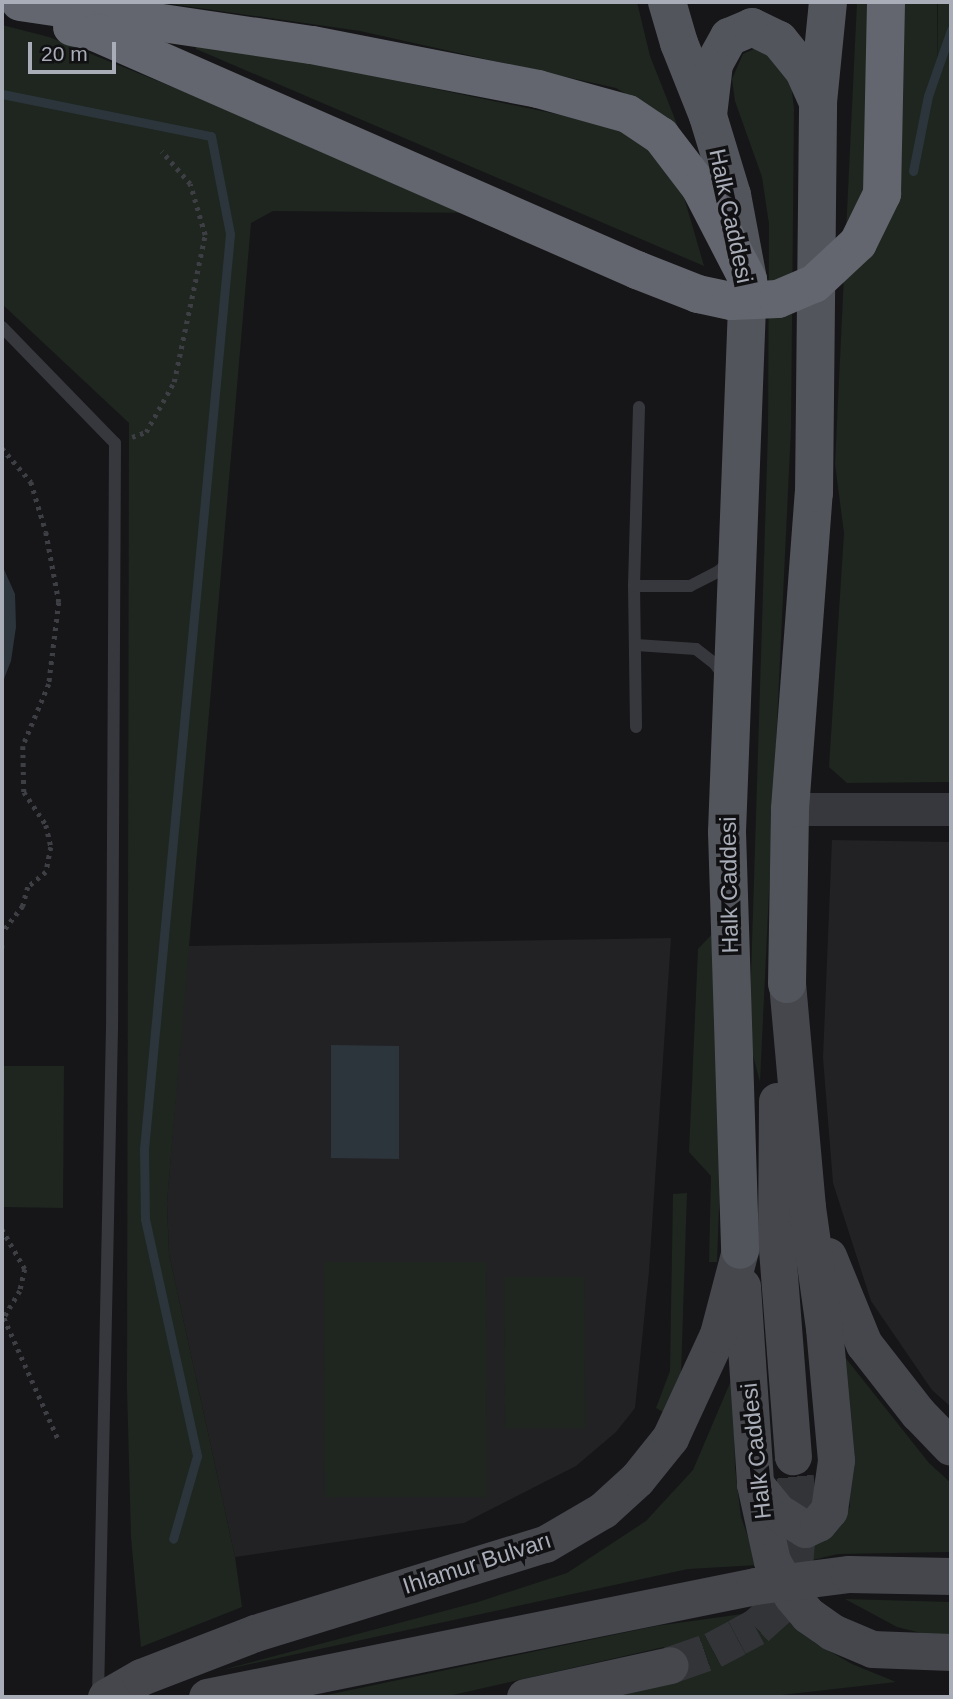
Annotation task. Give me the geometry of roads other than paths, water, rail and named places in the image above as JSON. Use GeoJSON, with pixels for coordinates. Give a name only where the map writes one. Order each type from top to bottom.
{"type":"FeatureCollection","features":[{"type":"Feature","properties":{"kind":"highway"},"geometry":{"type":"LineString","coordinates":[[20,2],[326,48],[538,89],[628,114],[661,136],[700,187],[748,280]]}},
{"type":"Feature","properties":{"kind":"highway"},"geometry":{"type":"LineString","coordinates":[[2,9],[97,33],[637,270],[698,294],[731,301],[778,299],[814,284],[858,243],[882,194],[886,2]]}},
{"type":"Feature","properties":{"kind":"main road","name":"Halk Caddesi"},"geometry":{"type":"LineString","coordinates":[[667,2],[679,43],[708,116],[732,195],[748,280],[727,832],[740,1250],[755,1484],[772,1561],[808,1615],[832,1632],[872,1649],[951,1652]]}},
{"type":"Feature","properties":{"kind":"main road"},"geometry":{"type":"LineString","coordinates":[[793,1457],[776,1236],[777,1085],[787,984],[790,809],[814,493],[818,102],[828,2]]}},
{"type":"Feature","properties":{"kind":"main road"},"geometry":{"type":"LineString","coordinates":[[708,116],[714,64],[729,37],[752,27],[779,40],[804,71],[818,102]]}},
{"type":"Feature","properties":{"kind":"main road"},"geometry":{"type":"LineString","coordinates":[[755,1484],[778,1512],[805,1529],[818,1522],[829,1510],[834,1492],[836,1461],[831,1394],[807,1207],[787,984]]}},
{"type":"Feature","properties":{"kind":"main road"},"geometry":{"type":"LineString","coordinates":[[807,1207],[864,1344],[918,1413],[951,1447]]}},
{"type":"Feature","properties":{"kind":"main road","name":"Ihlamur Bulvarı"},"geometry":{"type":"LineString","coordinates":[[106,1697],[141,1677],[255,1633],[545,1544],[603,1510],[637,1479],[670,1438],[718,1334],[740,1250]]}},
{"type":"Feature","properties":{"kind":"main road"},"geometry":{"type":"LineString","coordinates":[[207,1697],[755,1586],[849,1574],[951,1576]]}},
{"type":"Feature","properties":{"kind":"main road"},"geometry":{"type":"LineString","coordinates":[[525,1697],[670,1665]]}},
{"type":"Feature","properties":{"kind":"street"},"geometry":{"type":"LineString","coordinates":[[790,809],[951,809]]}},
{"type":"Feature","properties":{"kind":"lane"},"geometry":{"type":"LineString","coordinates":[[2,327],[115,443],[112,1028],[98,1697]]}},
{"type":"Feature","properties":{"kind":"lane"},"geometry":{"type":"LineString","coordinates":[[636,727],[634,586],[639,407]]}},
{"type":"Feature","properties":{"kind":"lane"},"geometry":{"type":"LineString","coordinates":[[634,586],[690,586],[718,572],[737,554]]}},
{"type":"Feature","properties":{"kind":"lane"},"geometry":{"type":"LineString","coordinates":[[636,645],[696,649],[715,664],[732,689]]}},
{"type":"Feature","properties":{"kind":"waterway"},"geometry":{"type":"LineString","coordinates":[[913,171],[928,96],[951,30]]}},
{"type":"Feature","properties":{"kind":"waterway"},"geometry":{"type":"LineString","coordinates":[[2,94],[211,136],[230,234],[144,1149],[145,1219],[197,1456],[173,1539]]}},
{"type":"Feature","properties":{"kind":"tunnel"},"geometry":{"type":"LineString","coordinates":[[670,1665],[713,1650],[756,1627],[779,1606],[794,1570],[799,1513],[793,1456]]}}]}
